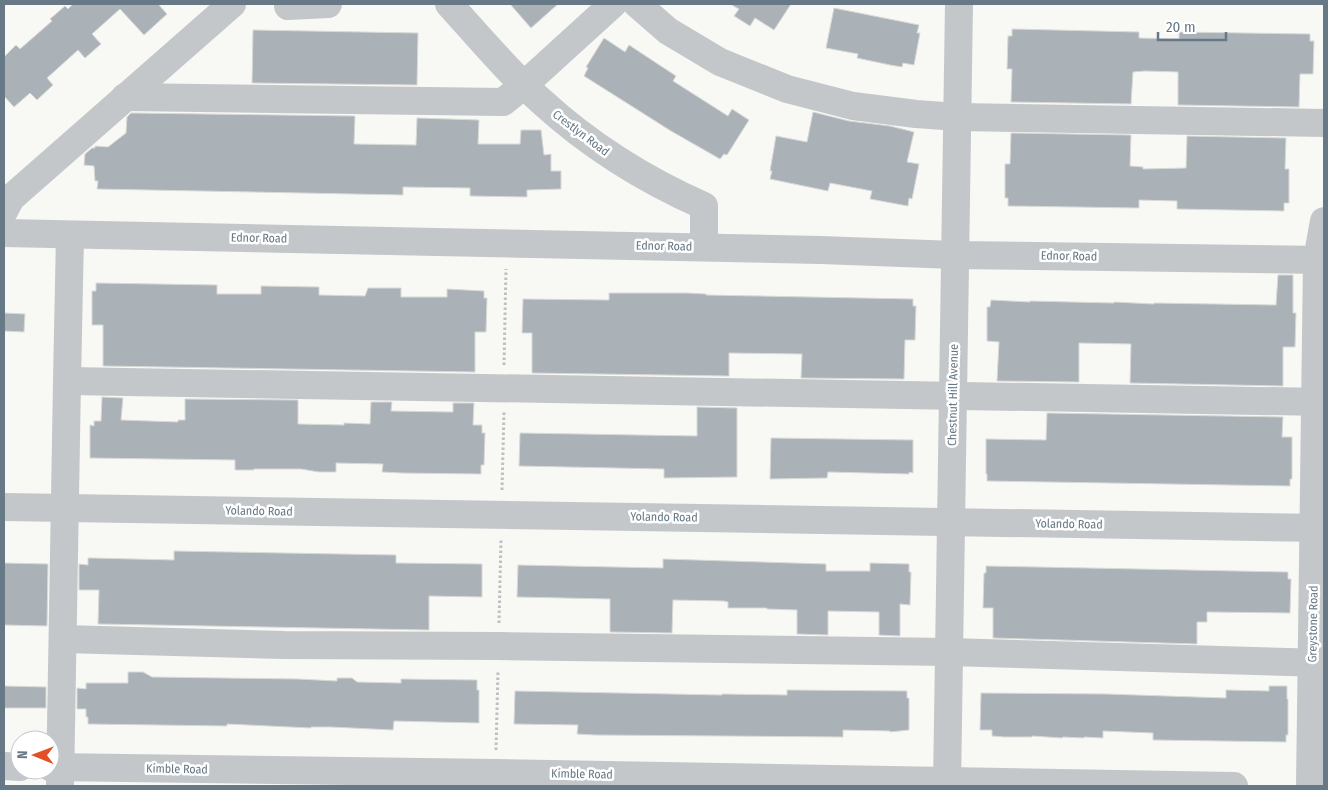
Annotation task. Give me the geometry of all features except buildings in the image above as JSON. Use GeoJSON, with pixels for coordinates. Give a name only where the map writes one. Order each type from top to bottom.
{"type":"FeatureCollection","features":[{"type":"Feature","properties":{"kind":"street"},"geometry":{"type":"LineString","coordinates":[[4,211],[10,198],[232,4]]}},
{"type":"Feature","properties":{"kind":"street"},"geometry":{"type":"LineString","coordinates":[[288,6],[328,4]]}},
{"type":"Feature","properties":{"kind":"street","name":"Crestlyn Road"},"geometry":{"type":"LineString","coordinates":[[449,4],[524,85],[560,118],[583,136],[639,173],[704,206],[704,247]]}},
{"type":"Feature","properties":{"kind":"street"},"geometry":{"type":"LineString","coordinates":[[125,98],[503,102],[613,4]]}},
{"type":"Feature","properties":{"kind":"street"},"geometry":{"type":"LineString","coordinates":[[637,4],[668,31],[720,62],[786,90],[861,107],[958,117],[1324,123]]}},
{"type":"Feature","properties":{"kind":"street","name":"Chestnut Hill Avenue"},"geometry":{"type":"LineString","coordinates":[[947,783],[959,4]]}},
{"type":"Feature","properties":{"kind":"street","name":"Greystone Road"},"geometry":{"type":"LineString","coordinates":[[1310,786],[1318,663],[1321,260],[1324,221]]}},
{"type":"Feature","properties":{"kind":"street","name":"Ednor Road"},"geometry":{"type":"LineString","coordinates":[[4,233],[955,254],[1321,260]]}},
{"type":"Feature","properties":{"kind":"street"},"geometry":{"type":"LineString","coordinates":[[59,730],[63,639],[70,235]]}},
{"type":"Feature","properties":{"kind":"street"},"geometry":{"type":"LineString","coordinates":[[67,381],[1320,401]]}},
{"type":"Feature","properties":{"kind":"street","name":"Yolando Road"},"geometry":{"type":"LineString","coordinates":[[4,507],[1319,528]]}},
{"type":"Feature","properties":{"kind":"street"},"geometry":{"type":"LineString","coordinates":[[63,639],[284,645],[949,652],[1318,663]]}},
{"type":"Feature","properties":{"kind":"street","name":"Kimble Road"},"geometry":{"type":"LineString","coordinates":[[60,773],[496,773],[947,783],[1234,786]]}}]}
